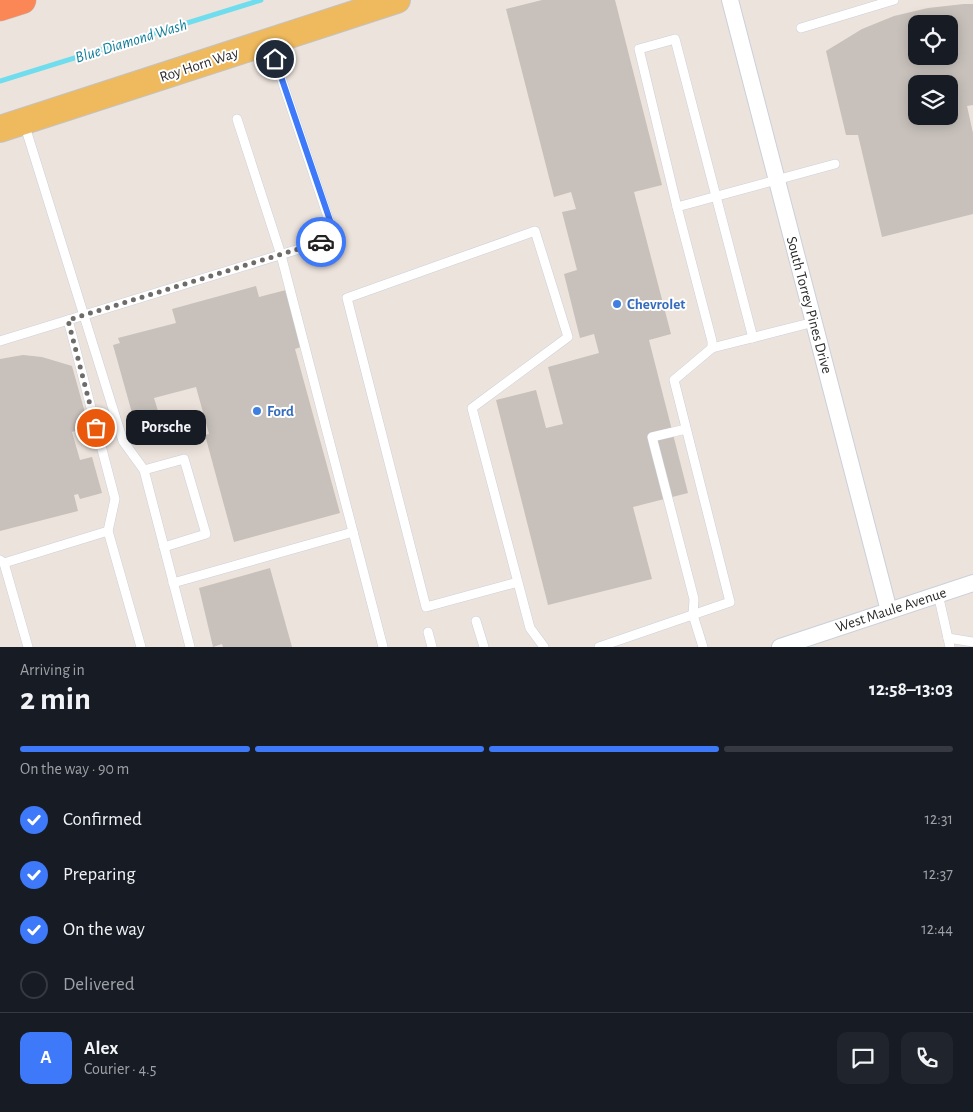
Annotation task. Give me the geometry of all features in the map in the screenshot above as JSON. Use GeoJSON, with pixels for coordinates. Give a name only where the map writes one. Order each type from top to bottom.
{"type":"FeatureCollection","features":[{"type":"Feature","properties":{"kind":"highway"},"geometry":{"type":"LineString","coordinates":[[0,7],[22,0]]}},
{"type":"Feature","properties":{"kind":"main road","name":"Roy Horn Way"},"geometry":{"type":"LineString","coordinates":[[12,126],[397,0]]}},
{"type":"Feature","properties":{"kind":"street","name":"South Torrey Pines Drive"},"geometry":{"type":"LineString","coordinates":[[730,0],[889,611]]}},
{"type":"Feature","properties":{"kind":"street","name":"West Maule Avenue"},"geometry":{"type":"LineString","coordinates":[[780,647],[973,583]]}},
{"type":"Feature","properties":{"kind":"lane"},"geometry":{"type":"LineString","coordinates":[[801,28],[894,0]]}},
{"type":"Feature","properties":{"kind":"lane"},"geometry":{"type":"LineString","coordinates":[[712,348],[710,332],[677,207],[639,49],[674,39],[753,338]]}},
{"type":"Feature","properties":{"kind":"lane"},"geometry":{"type":"LineString","coordinates":[[0,341],[336,238],[269,42]]}},
{"type":"Feature","properties":{"kind":"lane"},"geometry":{"type":"LineString","coordinates":[[237,119],[281,255],[383,647]]}},
{"type":"Feature","properties":{"kind":"lane"},"geometry":{"type":"LineString","coordinates":[[12,126],[84,315],[123,442],[144,470],[190,647]]}},
{"type":"Feature","properties":{"kind":"lane"},"geometry":{"type":"LineString","coordinates":[[677,207],[835,164]]}},
{"type":"Feature","properties":{"kind":"lane"},"geometry":{"type":"LineString","coordinates":[[518,582],[426,607],[347,298],[535,231],[568,337],[472,408],[518,582],[530,628],[544,647]]}},
{"type":"Feature","properties":{"kind":"lane"},"geometry":{"type":"LineString","coordinates":[[68,320],[115,499],[108,531],[141,647]]}},
{"type":"Feature","properties":{"kind":"lane"},"geometry":{"type":"LineString","coordinates":[[599,647],[730,602],[674,380],[712,348],[814,322]]}},
{"type":"Feature","properties":{"kind":"lane"},"geometry":{"type":"LineString","coordinates":[[686,429],[652,437],[694,599],[693,615],[703,647]]}},
{"type":"Feature","properties":{"kind":"lane"},"geometry":{"type":"LineString","coordinates":[[144,470],[184,459],[206,534],[164,547]]}},
{"type":"Feature","properties":{"kind":"lane"},"geometry":{"type":"LineString","coordinates":[[28,647],[2,561],[108,531]]}},
{"type":"Feature","properties":{"kind":"lane"},"geometry":{"type":"LineString","coordinates":[[173,583],[353,532]]}},
{"type":"Feature","properties":{"kind":"lane"},"geometry":{"type":"LineString","coordinates":[[938,594],[949,643],[973,642]]}},
{"type":"Feature","properties":{"kind":"lane"},"geometry":{"type":"LineString","coordinates":[[476,621],[484,647]]}},
{"type":"Feature","properties":{"kind":"lane"},"geometry":{"type":"LineString","coordinates":[[428,632],[432,647]]}},
{"type":"Feature","properties":{"kind":"building","name":"Chevrolet"},"geometry":{"type":"Polygon","coordinates":[[[542,0],[615,0],[662,185],[634,192],[671,334],[649,340],[688,493],[633,507],[652,579],[548,605],[496,400],[536,390],[546,428],[563,424],[548,367],[599,353],[594,334],[580,338],[564,274],[577,270],[562,212],[576,209],[571,192],[554,197],[506,9],[542,0]]]}},
{"type":"Feature","properties":{"kind":"building"},"geometry":{"type":"Polygon","coordinates":[[[973,4],[973,105],[967,106],[973,133],[973,214],[882,237],[858,135],[846,135],[826,51],[862,29],[894,16],[928,8],[973,4]]]}},
{"type":"Feature","properties":{"kind":"building","name":"Ford"},"geometry":{"type":"Polygon","coordinates":[[[256,286],[259,297],[286,290],[301,347],[295,349],[340,513],[234,542],[205,435],[209,434],[196,387],[154,398],[162,424],[137,431],[113,345],[120,343],[118,338],[176,323],[172,309],[256,286]]]}},
{"type":"Feature","properties":{"kind":"building"},"geometry":{"type":"Polygon","coordinates":[[[23,355],[42,357],[72,366],[89,427],[72,432],[80,460],[92,457],[102,493],[80,499],[78,494],[74,495],[78,511],[0,531],[0,359],[23,355]]]}},
{"type":"Feature","properties":{"kind":"building"},"geometry":{"type":"Polygon","coordinates":[[[270,568],[292,647],[223,647],[222,644],[213,647],[199,588],[270,568]]]}},
{"type":"Feature","properties":{"kind":"waterway","name":"Blue Diamond Wash"},"geometry":{"type":"LineString","coordinates":[[0,81],[261,0]]}},
{"type":"Feature","properties":{"kind":"way so far"},"geometry":{"type":"LineString","coordinates":[[96,428],[68,320],[321,242]]}},
{"type":"Feature","properties":{"kind":"place","name":"Chevrolet"},"geometry":{"type":"Point","coordinates":[617,304]}},
{"type":"Feature","properties":{"kind":"place","name":"Ford"},"geometry":{"type":"Point","coordinates":[257,411]}},
{"type":"Feature","properties":{"kind":"place","name":"Porsche"},"geometry":{"type":"Point","coordinates":[96,428]}},
{"type":"Feature","properties":{"kind":"route"},"geometry":{"type":"LineString","coordinates":[[275,59],[336,238],[321,242]]}}]}
